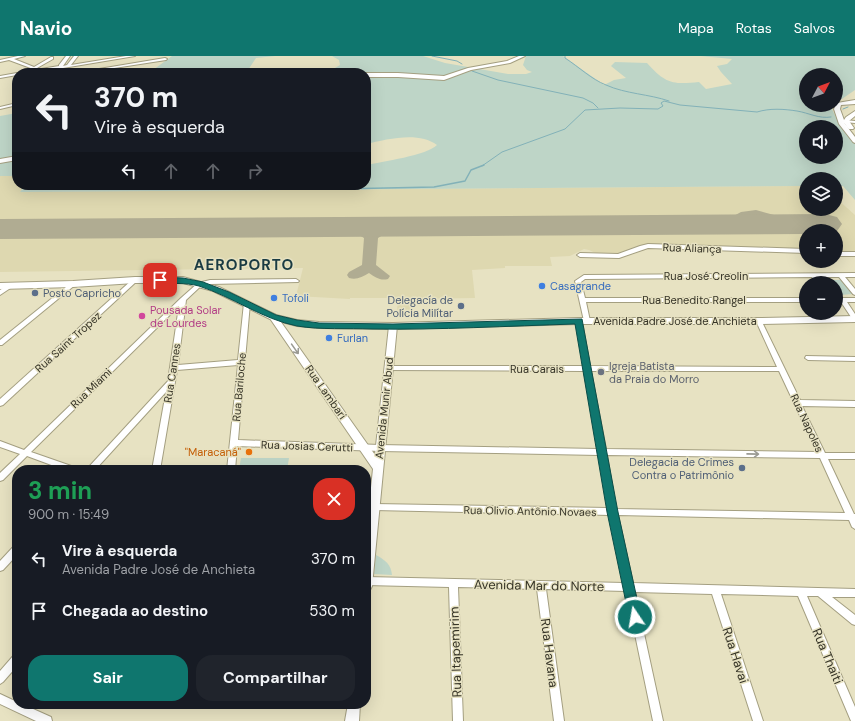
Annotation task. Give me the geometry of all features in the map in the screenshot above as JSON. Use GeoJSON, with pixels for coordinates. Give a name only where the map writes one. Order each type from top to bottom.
{"type":"FeatureCollection","features":[{"type":"Feature","properties":{"kind":"main road","name":"Avenida Padre José de Anchieta"},"geometry":{"type":"LineString","coordinates":[[0,286],[73,284],[135,280],[172,280],[200,284],[247,303],[273,317],[297,323],[319,325],[393,326],[583,321],[759,321],[855,319]]}},
{"type":"Feature","properties":{"kind":"street"},"geometry":{"type":"LineString","coordinates":[[0,61],[23,56]]}},
{"type":"Feature","properties":{"kind":"street"},"geometry":{"type":"LineString","coordinates":[[62,68],[68,56]]}},
{"type":"Feature","properties":{"kind":"street"},"geometry":{"type":"LineString","coordinates":[[65,68],[76,56]]}},
{"type":"Feature","properties":{"kind":"street"},"geometry":{"type":"LineString","coordinates":[[89,63],[95,56]]}},
{"type":"Feature","properties":{"kind":"street"},"geometry":{"type":"LineString","coordinates":[[71,68],[113,58],[133,56]]}},
{"type":"Feature","properties":{"kind":"street"},"geometry":{"type":"LineString","coordinates":[[371,74],[401,73],[436,76],[502,61],[516,56]]}},
{"type":"Feature","properties":{"kind":"street"},"geometry":{"type":"LineString","coordinates":[[371,74],[444,78],[470,69],[508,62],[522,56]]}},
{"type":"Feature","properties":{"kind":"street"},"geometry":{"type":"LineString","coordinates":[[10,59],[34,68],[52,58]]}},
{"type":"Feature","properties":{"kind":"street"},"geometry":{"type":"LineString","coordinates":[[109,68],[166,59]]}},
{"type":"Feature","properties":{"kind":"street"},"geometry":{"type":"LineString","coordinates":[[68,66],[81,65],[90,68]]}},
{"type":"Feature","properties":{"kind":"street"},"geometry":{"type":"LineString","coordinates":[[0,77],[12,76]]}},
{"type":"Feature","properties":{"kind":"street"},"geometry":{"type":"LineString","coordinates":[[853,102],[839,104],[837,111],[842,124],[855,141]]}},
{"type":"Feature","properties":{"kind":"street"},"geometry":{"type":"LineString","coordinates":[[0,108],[12,105]]}},
{"type":"Feature","properties":{"kind":"street"},"geometry":{"type":"LineString","coordinates":[[855,113],[848,118],[852,121],[855,134]]}},
{"type":"Feature","properties":{"kind":"street"},"geometry":{"type":"LineString","coordinates":[[0,161],[12,159]]}},
{"type":"Feature","properties":{"kind":"street"},"geometry":{"type":"LineString","coordinates":[[0,165],[12,163]]}},
{"type":"Feature","properties":{"kind":"street","name":"Rua Aliança"},"geometry":{"type":"LineString","coordinates":[[580,255],[619,256],[637,248],[648,246],[799,251]]}},
{"type":"Feature","properties":{"kind":"street"},"geometry":{"type":"LineString","coordinates":[[843,254],[855,254]]}},
{"type":"Feature","properties":{"kind":"street","name":"Rua José Creolin"},"geometry":{"type":"LineString","coordinates":[[841,276],[855,275]]}},
{"type":"Feature","properties":{"kind":"street","name":"Rua José Creolin"},"geometry":{"type":"LineString","coordinates":[[582,300],[578,281],[584,276],[799,276]]}},
{"type":"Feature","properties":{"kind":"street"},"geometry":{"type":"LineString","coordinates":[[843,278],[855,293]]}},
{"type":"Feature","properties":{"kind":"street","name":"Rua Saint Tropez"},"geometry":{"type":"LineString","coordinates":[[0,403],[135,280]]}},
{"type":"Feature","properties":{"kind":"street"},"geometry":{"type":"LineString","coordinates":[[183,299],[200,284],[210,282],[296,281]]}},
{"type":"Feature","properties":{"kind":"street"},"geometry":{"type":"LineString","coordinates":[[0,343],[73,284]]}},
{"type":"Feature","properties":{"kind":"street"},"geometry":{"type":"LineString","coordinates":[[0,293],[10,286]]}},
{"type":"Feature","properties":{"kind":"street","name":"Rua Cannes"},"geometry":{"type":"LineString","coordinates":[[157,465],[174,368],[183,299]]}},
{"type":"Feature","properties":{"kind":"street","name":"Rua Miami"},"geometry":{"type":"LineString","coordinates":[[14,465],[183,299]]}},
{"type":"Feature","properties":{"kind":"street"},"geometry":{"type":"LineString","coordinates":[[582,300],[587,369],[613,512],[658,721]]}},
{"type":"Feature","properties":{"kind":"street","name":"Rua Benedito Rangel"},"geometry":{"type":"LineString","coordinates":[[582,300],[799,300]]}},
{"type":"Feature","properties":{"kind":"street"},"geometry":{"type":"LineString","coordinates":[[843,300],[855,300]]}},
{"type":"Feature","properties":{"kind":"street"},"geometry":{"type":"LineString","coordinates":[[843,300],[855,319]]}},
{"type":"Feature","properties":{"kind":"street","name":"Rua Bariloche"},"geometry":{"type":"LineString","coordinates":[[232,465],[247,303]]}},
{"type":"Feature","properties":{"kind":"street","name":"Rua Lambari"},"geometry":{"type":"LineString","coordinates":[[273,317],[378,468]]}},
{"type":"Feature","properties":{"kind":"street","name":"Rua Napoles"},"geometry":{"type":"LineString","coordinates":[[759,321],[853,517],[855,525]]}},
{"type":"Feature","properties":{"kind":"street","name":"Avenida Munir Abud"},"geometry":{"type":"LineString","coordinates":[[371,535],[393,326]]}},
{"type":"Feature","properties":{"kind":"street"},"geometry":{"type":"LineString","coordinates":[[808,358],[855,359]]}},
{"type":"Feature","properties":{"kind":"street"},"geometry":{"type":"LineString","coordinates":[[174,368],[241,362]]}},
{"type":"Feature","properties":{"kind":"street","name":"Rua Carais"},"geometry":{"type":"LineString","coordinates":[[388,368],[782,369]]}},
{"type":"Feature","properties":{"kind":"street"},"geometry":{"type":"LineString","coordinates":[[95,465],[171,382]]}},
{"type":"Feature","properties":{"kind":"street"},"geometry":{"type":"LineString","coordinates":[[798,403],[855,404]]}},
{"type":"Feature","properties":{"kind":"street","name":"Rua Josias Cerutti"},"geometry":{"type":"LineString","coordinates":[[234,443],[380,448],[855,456]]}},
{"type":"Feature","properties":{"kind":"street"},"geometry":{"type":"LineString","coordinates":[[0,444],[60,465]]}},
{"type":"Feature","properties":{"kind":"street","name":"Rua Miami"},"geometry":{"type":"LineString","coordinates":[[0,478],[12,466]]}},
{"type":"Feature","properties":{"kind":"street","name":"Rua Olivio Antônio Novaes"},"geometry":{"type":"LineString","coordinates":[[374,508],[853,517]]}},
{"type":"Feature","properties":{"kind":"street"},"geometry":{"type":"LineString","coordinates":[[0,568],[12,555]]}},
{"type":"Feature","properties":{"kind":"street","name":"Avenida Mar do Norte"},"geometry":{"type":"LineString","coordinates":[[371,581],[855,594]]}},
{"type":"Feature","properties":{"kind":"street","name":"Rua Itapemirim"},"geometry":{"type":"LineString","coordinates":[[453,583],[458,721]]}},
{"type":"Feature","properties":{"kind":"street","name":"Rua Havana"},"geometry":{"type":"LineString","coordinates":[[541,586],[559,721]]}},
{"type":"Feature","properties":{"kind":"street","name":"Rua Havai"},"geometry":{"type":"LineString","coordinates":[[715,590],[758,721]]}},
{"type":"Feature","properties":{"kind":"street","name":"Rua Thaiti"},"geometry":{"type":"LineString","coordinates":[[801,592],[855,719]]}},
{"type":"Feature","properties":{"kind":"street"},"geometry":{"type":"LineString","coordinates":[[822,593],[855,621]]}},
{"type":"Feature","properties":{"kind":"street"},"geometry":{"type":"LineString","coordinates":[[0,678],[12,664]]}},
{"type":"Feature","properties":{"kind":"street"},"geometry":{"type":"LineString","coordinates":[[0,699],[12,705]]}},
{"type":"Feature","properties":{"kind":"street"},"geometry":{"type":"LineString","coordinates":[[21,709],[47,721]]}},
{"type":"Feature","properties":{"kind":"street"},"geometry":{"type":"LineString","coordinates":[[352,721],[353,709]]}},
{"type":"Feature","properties":{"kind":"shaded area"},"geometry":{"type":"Polygon","coordinates":[[[12,175],[12,190],[22,190],[21,192],[799,186],[799,216],[843,216],[843,204],[855,215],[855,253],[843,253],[843,224],[799,224],[799,250],[699,245],[643,245],[620,254],[600,255],[584,249],[570,256],[550,257],[552,266],[505,266],[505,268],[472,270],[475,298],[411,299],[410,311],[397,311],[398,298],[350,299],[296,296],[303,268],[0,272],[0,176],[12,175]]]}},
{"type":"Feature","properties":{"kind":"green space"},"geometry":{"type":"Polygon","coordinates":[[[172,56],[275,56],[256,58],[249,68],[156,68],[172,56]]]}},
{"type":"Feature","properties":{"kind":"green space"},"geometry":{"type":"Polygon","coordinates":[[[332,56],[423,56],[445,63],[508,74],[526,74],[532,72],[527,70],[523,65],[526,56],[563,56],[604,85],[614,80],[626,78],[611,66],[615,62],[647,63],[664,79],[675,83],[699,82],[706,89],[732,84],[717,66],[727,64],[732,59],[701,56],[855,56],[855,90],[843,98],[843,68],[799,68],[799,112],[833,112],[837,120],[799,120],[799,164],[843,164],[843,129],[855,143],[855,200],[843,186],[843,172],[799,172],[799,186],[371,189],[371,164],[415,155],[432,149],[437,145],[421,138],[412,137],[393,138],[371,143],[371,68],[335,68],[340,65],[339,60],[332,56]]]}},
{"type":"Feature","properties":{"kind":"green space"},"geometry":{"type":"Polygon","coordinates":[[[12,114],[12,176],[0,176],[0,116],[12,114]]]}},
{"type":"Feature","properties":{"kind":"green space"},"geometry":{"type":"Polygon","coordinates":[[[22,190],[282,190],[20,192],[22,190]]]}},
{"type":"Feature","properties":{"kind":"green space"},"geometry":{"type":"Polygon","coordinates":[[[843,281],[853,294],[843,295],[843,281]]]}},
{"type":"Feature","properties":{"kind":"green space"},"geometry":{"type":"Polygon","coordinates":[[[241,458],[289,458],[288,465],[240,465],[241,458]]]}},
{"type":"Feature","properties":{"kind":"green space"},"geometry":{"type":"Polygon","coordinates":[[[376,555],[387,563],[392,575],[374,574],[376,555]]]}},
{"type":"Feature","properties":{"kind":"waterway"},"geometry":{"type":"LineString","coordinates":[[432,56],[457,61],[462,64]]}},
{"type":"Feature","properties":{"kind":"waterway"},"geometry":{"type":"LineString","coordinates":[[565,56],[565,58],[590,76],[606,85],[669,101]]}},
{"type":"Feature","properties":{"kind":"waterway"},"geometry":{"type":"LineString","coordinates":[[472,71],[498,80],[583,98],[593,103],[598,108]]}},
{"type":"Feature","properties":{"kind":"waterway"},"geometry":{"type":"LineString","coordinates":[[483,165],[502,152],[565,129],[585,110],[620,108],[658,109],[663,106],[661,103],[664,101],[680,105],[757,112],[772,109],[787,110],[818,117],[831,117]]}},
{"type":"Feature","properties":{"kind":"waterway"},"geometry":{"type":"LineString","coordinates":[[843,109],[848,107]]}},
{"type":"Feature","properties":{"kind":"waterway"},"geometry":{"type":"LineString","coordinates":[[371,188],[434,187],[465,181],[471,170],[483,165]]}},
{"type":"Feature","properties":{"kind":"taxiway"},"geometry":{"type":"LineString","coordinates":[[712,225],[731,223],[746,215],[756,214],[769,218],[777,224]]}},
{"type":"Feature","properties":{"kind":"taxiway"},"geometry":{"type":"LineString","coordinates":[[344,227],[360,230],[371,236]]}},
{"type":"Feature","properties":{"kind":"taxiway"},"geometry":{"type":"LineString","coordinates":[[371,236],[383,229],[400,227]]}},
{"type":"Feature","properties":{"kind":"taxiway"},"geometry":{"type":"LineString","coordinates":[[369,267],[371,236]]}},
{"type":"Feature","properties":{"kind":"taxiway"},"geometry":{"type":"LineString","coordinates":[[354,275],[369,267]]}},
{"type":"Feature","properties":{"kind":"taxiway"},"geometry":{"type":"LineString","coordinates":[[369,267],[383,276]]}},
{"type":"Feature","properties":{"kind":"runway"},"geometry":{"type":"LineString","coordinates":[[0,229],[799,224]]}},
{"type":"Feature","properties":{"kind":"place","name":"Casagrande"},"geometry":{"type":"Point","coordinates":[542,286]}},
{"type":"Feature","properties":{"kind":"place","name":"Posto Capricho"},"geometry":{"type":"Point","coordinates":[35,293]}},
{"type":"Feature","properties":{"kind":"place","name":"Tofoli"},"geometry":{"type":"Point","coordinates":[274,298]}},
{"type":"Feature","properties":{"kind":"place","name":"Delegacía de Polícia Milítar"},"geometry":{"type":"Point","coordinates":[461,306]}},
{"type":"Feature","properties":{"kind":"place","name":"Pousada Solar de Lourdes"},"geometry":{"type":"Point","coordinates":[142,316]}},
{"type":"Feature","properties":{"kind":"place","name":"Furlan"},"geometry":{"type":"Point","coordinates":[329,338]}},
{"type":"Feature","properties":{"kind":"place","name":"Igreja Batista da Praia do Morro"},"geometry":{"type":"Point","coordinates":[601,372]}},
{"type":"Feature","properties":{"kind":"place","name":"\"Maracaná\""},"geometry":{"type":"Point","coordinates":[249,452]}},
{"type":"Feature","properties":{"kind":"place","name":"Delegacia de Crimes Contra o Patrimônio"},"geometry":{"type":"Point","coordinates":[742,468]}},
{"type":"Feature","properties":{"kind":"district","name":"AEROPORTO"},"geometry":{"type":"Point","coordinates":[244,265]}},
{"type":"Feature","properties":{"kind":"route"},"geometry":{"type":"LineString","coordinates":[[160,280],[183,280],[216,289],[273,317],[297,323],[319,325],[393,326],[579,321],[613,512],[635,617]]}}]}
